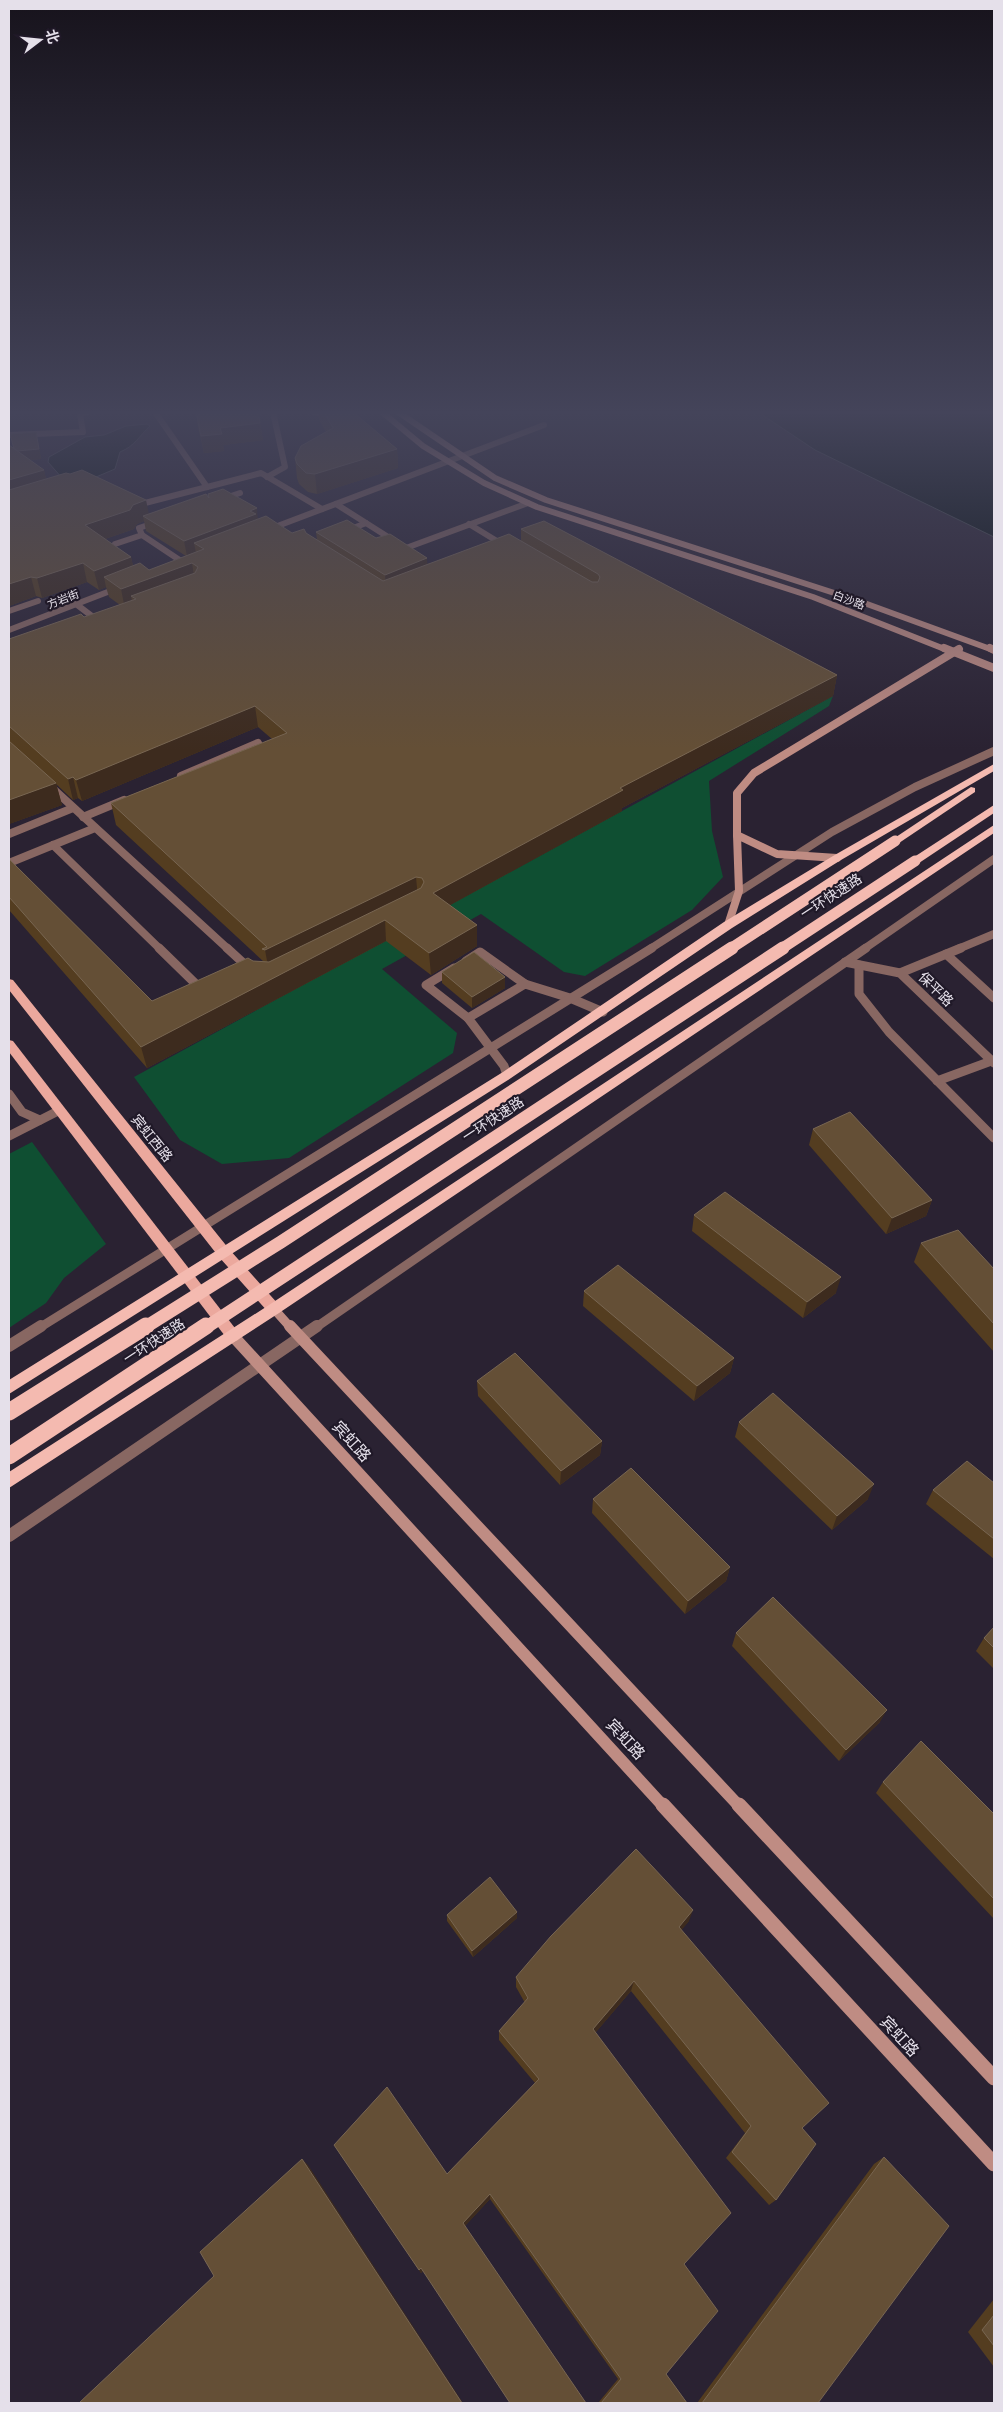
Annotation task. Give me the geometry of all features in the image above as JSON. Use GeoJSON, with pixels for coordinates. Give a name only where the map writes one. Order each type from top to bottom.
{"type":"FeatureCollection","features":[{"type":"Feature","properties":{"kind":"highway"},"geometry":{"type":"LineString","coordinates":[[9,1388],[507,1076],[728,925],[837,858],[994,767]]}},
{"type":"Feature","properties":{"kind":"highway","name":"一环快速路"},"geometry":{"type":"LineString","coordinates":[[9,1412],[281,1242],[895,841],[994,774]]}},
{"type":"Feature","properties":{"kind":"highway","name":"一环快速路"},"geometry":{"type":"LineString","coordinates":[[9,1456],[994,808]]}},
{"type":"Feature","properties":{"kind":"highway"},"geometry":{"type":"LineString","coordinates":[[9,1481],[274,1309],[994,828]]}},
{"type":"Feature","properties":{"kind":"main road","name":"白沙路"},"geometry":{"type":"LineString","coordinates":[[593,525],[813,597],[955,651],[994,668]]}},
{"type":"Feature","properties":{"kind":"main road","name":"白沙路"},"geometry":{"type":"LineString","coordinates":[[622,525],[856,600],[994,650]]}},
{"type":"Feature","properties":{"kind":"main road"},"geometry":{"type":"LineString","coordinates":[[728,925],[739,891],[737,793],[754,773],[971,641]]}},
{"type":"Feature","properties":{"kind":"main road"},"geometry":{"type":"LineString","coordinates":[[738,835],[777,854],[837,858]]}},
{"type":"Feature","properties":{"kind":"main road","name":"宾虹西路"},"geometry":{"type":"LineString","coordinates":[[9,983],[224,1253],[274,1309]]}},
{"type":"Feature","properties":{"kind":"main road"},"geometry":{"type":"LineString","coordinates":[[9,1044],[233,1336]]}},
{"type":"Feature","properties":{"kind":"main road"},"geometry":{"type":"LineString","coordinates":[[274,1309],[994,2078]]}},
{"type":"Feature","properties":{"kind":"main road","name":"宾虹路"},"geometry":{"type":"LineString","coordinates":[[233,1336],[994,2164]]}},
{"type":"Feature","properties":{"kind":"street"},"geometry":{"type":"LineString","coordinates":[[150,525],[139,528],[142,535],[184,562]]}},
{"type":"Feature","properties":{"kind":"street"},"geometry":{"type":"LineString","coordinates":[[258,534],[282,525]]}},
{"type":"Feature","properties":{"kind":"street"},"geometry":{"type":"LineString","coordinates":[[340,533],[362,525]]}},
{"type":"Feature","properties":{"kind":"street"},"geometry":{"type":"LineString","coordinates":[[368,525],[414,553]]}},
{"type":"Feature","properties":{"kind":"street"},"geometry":{"type":"LineString","coordinates":[[406,548],[469,525]]}},
{"type":"Feature","properties":{"kind":"street"},"geometry":{"type":"LineString","coordinates":[[471,525],[511,549]]}},
{"type":"Feature","properties":{"kind":"street"},"geometry":{"type":"LineString","coordinates":[[115,544],[142,535]]}},
{"type":"Feature","properties":{"kind":"street"},"geometry":{"type":"LineString","coordinates":[[175,566],[193,559]]}},
{"type":"Feature","properties":{"kind":"street","name":"方岩街"},"geometry":{"type":"LineString","coordinates":[[9,630],[121,587]]}},
{"type":"Feature","properties":{"kind":"street"},"geometry":{"type":"LineString","coordinates":[[9,611],[38,601]]}},
{"type":"Feature","properties":{"kind":"street"},"geometry":{"type":"LineString","coordinates":[[76,604],[101,622]]}},
{"type":"Feature","properties":{"kind":"street"},"geometry":{"type":"LineString","coordinates":[[92,626],[110,619]]}},
{"type":"Feature","properties":{"kind":"street"},"geometry":{"type":"LineString","coordinates":[[175,778],[258,743]]}},
{"type":"Feature","properties":{"kind":"street"},"geometry":{"type":"LineString","coordinates":[[9,1346],[490,1048],[832,832],[915,787],[994,751]]}},
{"type":"Feature","properties":{"kind":"street"},"geometry":{"type":"LineString","coordinates":[[45,782],[252,974]]}},
{"type":"Feature","properties":{"kind":"street"},"geometry":{"type":"LineString","coordinates":[[83,817],[129,797]]}},
{"type":"Feature","properties":{"kind":"street"},"geometry":{"type":"LineString","coordinates":[[9,834],[73,808]]}},
{"type":"Feature","properties":{"kind":"street"},"geometry":{"type":"LineString","coordinates":[[9,862],[95,828]]}},
{"type":"Feature","properties":{"kind":"street"},"geometry":{"type":"LineString","coordinates":[[53,845],[205,992]]}},
{"type":"Feature","properties":{"kind":"street"},"geometry":{"type":"LineString","coordinates":[[9,1536],[300,1338],[994,859]]}},
{"type":"Feature","properties":{"kind":"street"},"geometry":{"type":"LineString","coordinates":[[900,973],[993,936]]}},
{"type":"Feature","properties":{"kind":"street"},"geometry":{"type":"LineString","coordinates":[[507,1076],[504,1066],[468,1018],[426,985],[480,952],[525,984],[570,998],[603,1012]]}},
{"type":"Feature","properties":{"kind":"street"},"geometry":{"type":"LineString","coordinates":[[946,954],[994,998]]}},
{"type":"Feature","properties":{"kind":"street","name":"保平路"},"geometry":{"type":"LineString","coordinates":[[845,962],[900,973],[993,1061]]}},
{"type":"Feature","properties":{"kind":"street"},"geometry":{"type":"LineString","coordinates":[[859,965],[860,994],[889,1032],[994,1138]]}},
{"type":"Feature","properties":{"kind":"street"},"geometry":{"type":"LineString","coordinates":[[468,1018],[525,984]]}},
{"type":"Feature","properties":{"kind":"street"},"geometry":{"type":"LineString","coordinates":[[937,1081],[993,1061]]}},
{"type":"Feature","properties":{"kind":"street"},"geometry":{"type":"LineString","coordinates":[[9,1094],[22,1112],[40,1120]]}},
{"type":"Feature","properties":{"kind":"street"},"geometry":{"type":"LineString","coordinates":[[9,1136],[60,1110]]}},
{"type":"Feature","properties":{"kind":"green space"},"geometry":{"type":"Polygon","coordinates":[[[833,696],[829,706],[709,781],[712,831],[723,877],[692,910],[585,976],[564,972],[481,914],[382,969],[457,1033],[453,1053],[289,1158],[222,1164],[180,1140],[134,1077],[833,696]]]}},
{"type":"Feature","properties":{"kind":"green space"},"geometry":{"type":"Polygon","coordinates":[[[32,1142],[106,1244],[64,1278],[46,1303],[9,1328],[9,1154],[32,1142]]]}},
{"type":"Feature","properties":{"kind":"shaded area"},"geometry":{"type":"Polygon","coordinates":[[[968,525],[994,525],[994,537],[968,525]]]}},
{"type":"Feature","properties":{"kind":"building"},"geometry":{"type":"Polygon","coordinates":[[[9,525],[86,525],[131,557],[94,571],[83,563],[37,578],[31,577],[9,584],[9,525]]]}},
{"type":"Feature","properties":{"kind":"building"},"geometry":{"type":"Polygon","coordinates":[[[157,525],[228,525],[184,541],[157,525]]]}},
{"type":"Feature","properties":{"kind":"building"},"geometry":{"type":"Polygon","coordinates":[[[243,525],[279,525],[292,533],[304,529],[306,533],[383,581],[509,534],[592,582],[598,582],[600,577],[598,574],[521,529],[534,525],[551,525],[837,675],[620,788],[623,790],[433,893],[477,925],[429,953],[385,920],[141,1047],[9,897],[9,859],[152,1001],[248,958],[253,961],[269,962],[421,888],[424,882],[422,878],[416,877],[265,950],[262,949],[267,947],[111,803],[287,733],[255,706],[76,780],[73,777],[68,779],[9,726],[9,639],[81,614],[84,617],[136,599],[131,596],[195,573],[198,567],[192,563],[121,589],[104,577],[140,563],[149,570],[204,549],[194,543],[243,525]]]}},
{"type":"Feature","properties":{"kind":"building"},"geometry":{"type":"Polygon","coordinates":[[[335,525],[354,525],[376,538],[390,534],[427,558],[385,575],[316,532],[335,525]]]}},
{"type":"Feature","properties":{"kind":"building"},"geometry":{"type":"Polygon","coordinates":[[[9,741],[56,783],[9,800],[9,741]]]}},
{"type":"Feature","properties":{"kind":"building"},"geometry":{"type":"Polygon","coordinates":[[[474,952],[505,977],[472,997],[442,972],[474,952]]]}},
{"type":"Feature","properties":{"kind":"building"},"geometry":{"type":"Polygon","coordinates":[[[850,1112],[932,1200],[892,1218],[813,1129],[850,1112]]]}},
{"type":"Feature","properties":{"kind":"building"},"geometry":{"type":"Polygon","coordinates":[[[725,1192],[841,1277],[807,1302],[694,1215],[725,1192]]]}},
{"type":"Feature","properties":{"kind":"building"},"geometry":{"type":"Polygon","coordinates":[[[958,1230],[994,1269],[994,1324],[921,1243],[958,1230]]]}},
{"type":"Feature","properties":{"kind":"building"},"geometry":{"type":"Polygon","coordinates":[[[618,1265],[734,1358],[697,1386],[584,1291],[618,1265]]]}},
{"type":"Feature","properties":{"kind":"building"},"geometry":{"type":"Polygon","coordinates":[[[515,1353],[602,1441],[561,1471],[477,1381],[515,1353]]]}},
{"type":"Feature","properties":{"kind":"building"},"geometry":{"type":"Polygon","coordinates":[[[773,1393],[874,1484],[837,1516],[739,1422],[773,1393]]]}},
{"type":"Feature","properties":{"kind":"building"},"geometry":{"type":"Polygon","coordinates":[[[967,1461],[994,1483],[994,1539],[933,1490],[967,1461]]]}},
{"type":"Feature","properties":{"kind":"building"},"geometry":{"type":"Polygon","coordinates":[[[631,1468],[730,1567],[688,1601],[593,1499],[631,1468]]]}},
{"type":"Feature","properties":{"kind":"building"},"geometry":{"type":"Polygon","coordinates":[[[773,1597],[887,1710],[846,1750],[736,1633],[773,1597]]]}},
{"type":"Feature","properties":{"kind":"building"},"geometry":{"type":"Polygon","coordinates":[[[994,1627],[994,1648],[984,1638],[994,1627]]]}},
{"type":"Feature","properties":{"kind":"building"},"geometry":{"type":"Polygon","coordinates":[[[921,1741],[994,1814],[994,1899],[883,1782],[921,1741]]]}},
{"type":"Feature","properties":{"kind":"building"},"geometry":{"type":"Polygon","coordinates":[[[636,1849],[693,1910],[679,1927],[829,2103],[802,2128],[816,2144],[776,2200],[732,2152],[751,2126],[634,1981],[593,2029],[731,2213],[684,2264],[718,2311],[666,2374],[687,2403],[601,2403],[621,2379],[490,2194],[463,2223],[586,2403],[510,2403],[421,2268],[419,2270],[334,2145],[387,2087],[447,2174],[539,2079],[499,2031],[528,1998],[516,1977],[551,1936],[636,1849]]]}},
{"type":"Feature","properties":{"kind":"building"},"geometry":{"type":"Polygon","coordinates":[[[490,1877],[517,1912],[472,1951],[447,1915],[490,1877]]]}},
{"type":"Feature","properties":{"kind":"building"},"geometry":{"type":"Polygon","coordinates":[[[884,2157],[949,2226],[818,2403],[702,2403],[884,2157]]]}},
{"type":"Feature","properties":{"kind":"building"},"geometry":{"type":"Polygon","coordinates":[[[302,2159],[462,2403],[79,2403],[214,2276],[200,2252],[302,2159]]]}},
{"type":"Feature","properties":{"kind":"building"},"geometry":{"type":"Polygon","coordinates":[[[994,2315],[994,2346],[982,2330],[994,2315]]]}}]}
